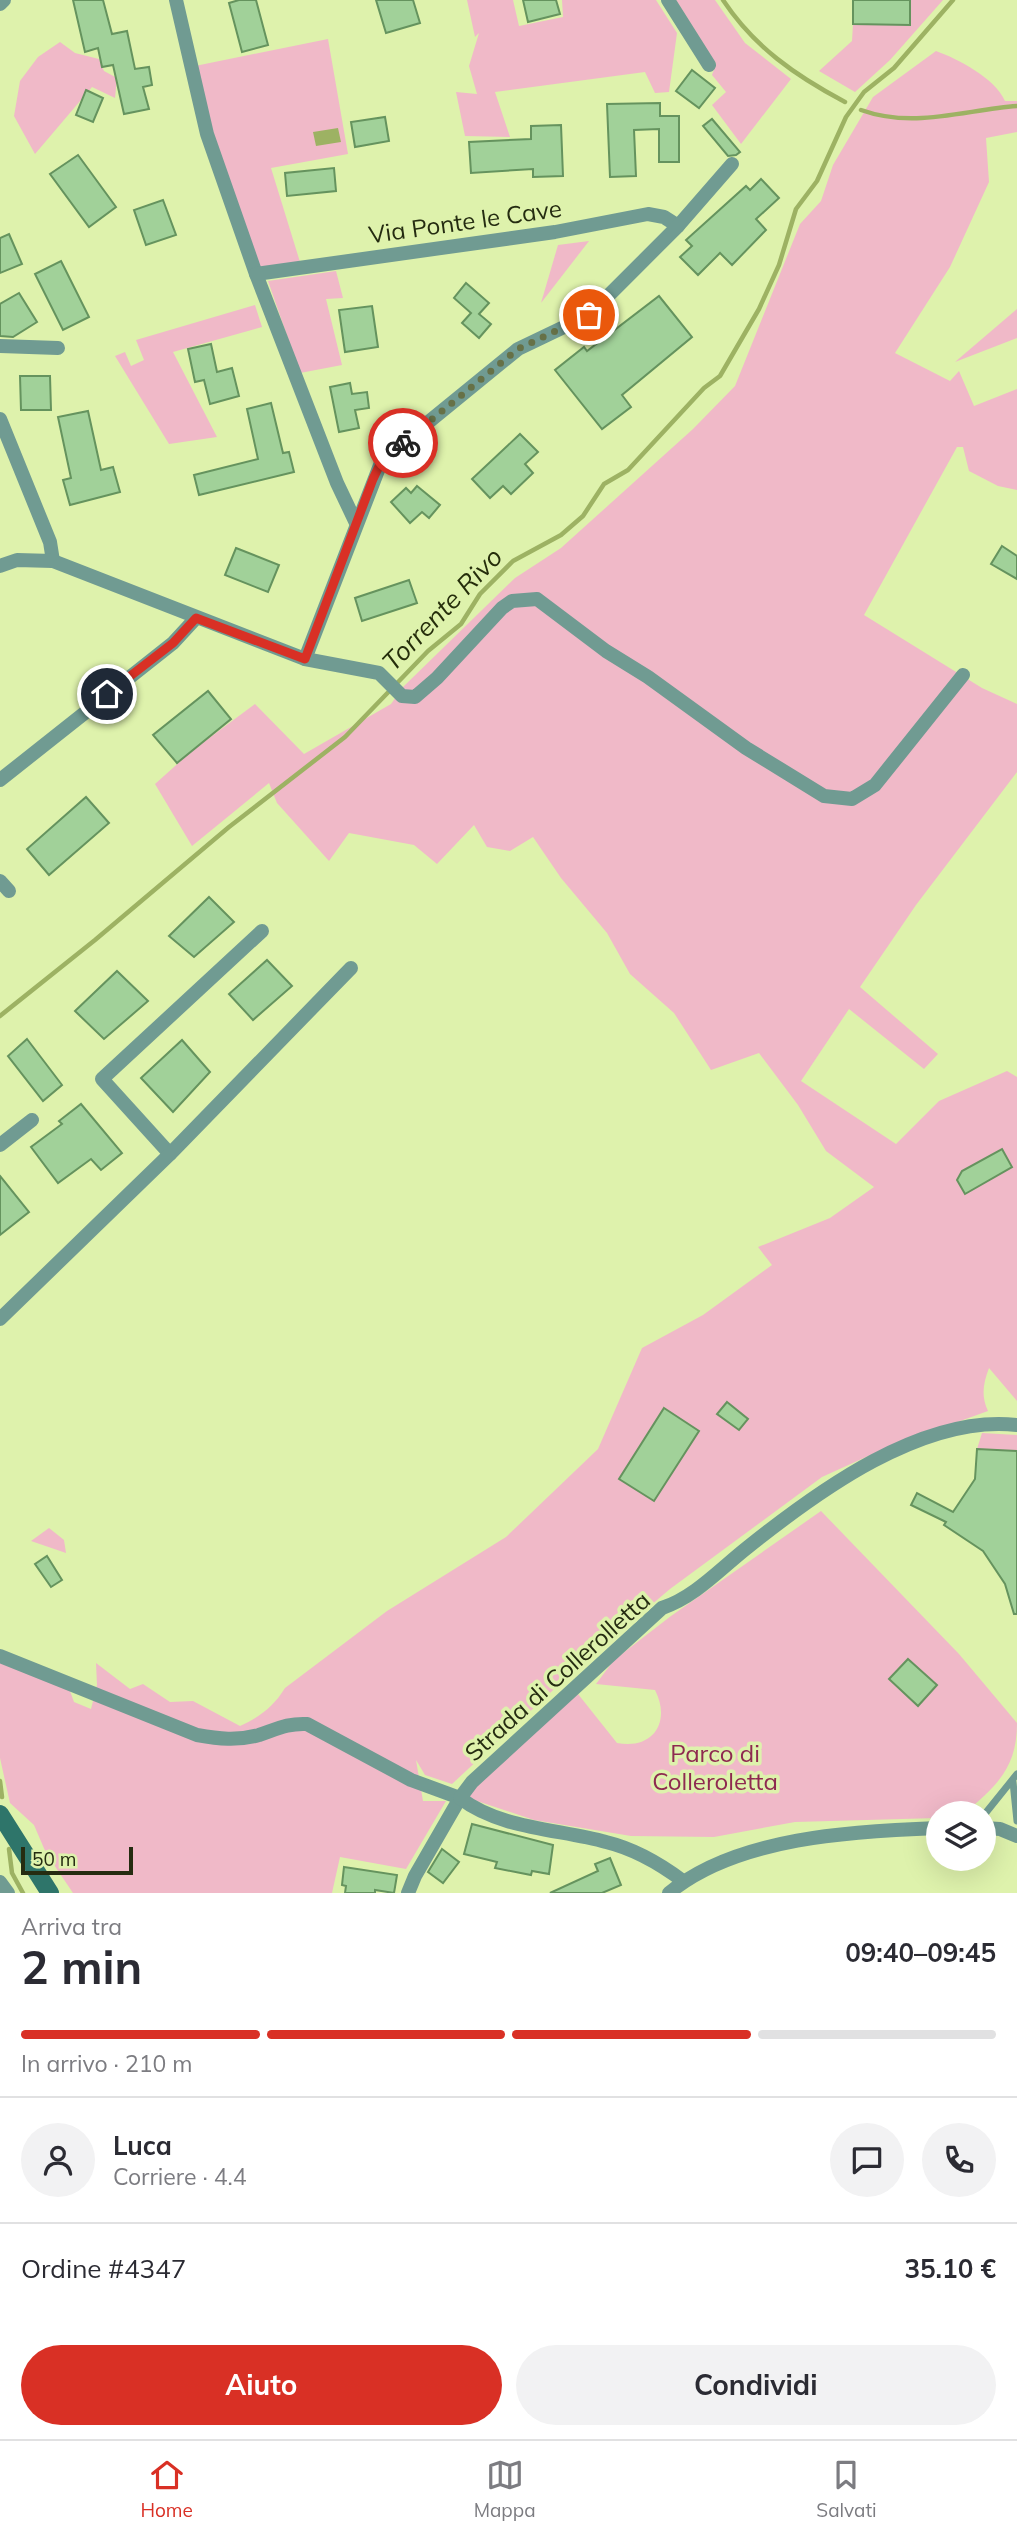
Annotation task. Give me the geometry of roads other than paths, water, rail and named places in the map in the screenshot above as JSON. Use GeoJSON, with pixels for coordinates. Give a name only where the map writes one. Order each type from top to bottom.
{"type":"FeatureCollection","features":[{"type":"Feature","properties":{"kind":"street"},"geometry":{"type":"LineString","coordinates":[[0,4],[4,0]]}},
{"type":"Feature","properties":{"kind":"street"},"geometry":{"type":"LineString","coordinates":[[176,0],[207,134],[256,275],[337,483],[356,523]]}},
{"type":"Feature","properties":{"kind":"street"},"geometry":{"type":"LineString","coordinates":[[668,0],[709,65]]}},
{"type":"Feature","properties":{"kind":"street"},"geometry":{"type":"LineString","coordinates":[[305,659],[382,460],[518,349],[589,315],[678,226],[732,164]]}},
{"type":"Feature","properties":{"kind":"street","name":"Via Ponte le Cave"},"geometry":{"type":"LineString","coordinates":[[256,275],[555,232],[648,214],[664,217],[678,226]]}},
{"type":"Feature","properties":{"kind":"street"},"geometry":{"type":"LineString","coordinates":[[0,346],[58,348]]}},
{"type":"Feature","properties":{"kind":"street"},"geometry":{"type":"LineString","coordinates":[[0,419],[50,542],[53,561]]}},
{"type":"Feature","properties":{"kind":"street"},"geometry":{"type":"LineString","coordinates":[[0,566],[17,560],[53,561],[305,659],[383,677],[401,695],[415,697],[502,608],[512,601],[537,599],[606,651],[648,677],[788,776],[824,796],[852,799],[875,785],[962,676]]}},
{"type":"Feature","properties":{"kind":"street"},"geometry":{"type":"LineString","coordinates":[[0,780],[173,643],[196,618]]}},
{"type":"Feature","properties":{"kind":"street"},"geometry":{"type":"LineString","coordinates":[[170,1154],[102,1079],[262,931]]}},
{"type":"Feature","properties":{"kind":"street"},"geometry":{"type":"LineString","coordinates":[[0,1319],[170,1154],[351,968]]}},
{"type":"Feature","properties":{"kind":"street"},"geometry":{"type":"LineString","coordinates":[[0,1145],[32,1120]]}},
{"type":"Feature","properties":{"kind":"street","name":"Strada di Collerolletta"},"geometry":{"type":"LineString","coordinates":[[408,1893],[415,1876],[472,1782],[662,1608],[683,1601],[787,1517],[905,1445],[962,1427],[989,1422],[1017,1426]]}},
{"type":"Feature","properties":{"kind":"street","name":"Strada di Collerolletta"},"geometry":{"type":"LineString","coordinates":[[0,1657],[197,1735],[227,1740],[259,1734],[288,1723],[307,1724],[411,1780],[460,1798],[471,1806],[514,1823],[620,1846],[656,1860],[683,1881]]}},
{"type":"Feature","properties":{"kind":"street"},"geometry":{"type":"LineString","coordinates":[[0,1814],[50,1893]]}},
{"type":"Feature","properties":{"kind":"street"},"geometry":{"type":"LineString","coordinates":[[669,1893],[683,1881],[723,1860],[770,1847],[867,1831],[926,1829]]}},
{"type":"Feature","properties":{"kind":"street"},"geometry":{"type":"LineString","coordinates":[[996,1829],[1017,1836]]}},
{"type":"Feature","properties":{"kind":"street"},"geometry":{"type":"LineString","coordinates":[[0,1882],[8,1893]]}},
{"type":"Feature","properties":{"kind":"lane"},"geometry":{"type":"LineString","coordinates":[[995,1801],[1015,1777]]}},
{"type":"Feature","properties":{"kind":"lane"},"geometry":{"type":"LineString","coordinates":[[1015,1777],[1017,1821]]}},
{"type":"Feature","properties":{"kind":"waterway"},"geometry":{"type":"LineString","coordinates":[[723,0],[748,32],[777,59],[845,102]]}},
{"type":"Feature","properties":{"kind":"waterway","name":"Torrente Rivo"},"geometry":{"type":"LineString","coordinates":[[0,1016],[229,827],[345,737],[428,651],[461,624],[480,594],[513,561],[561,535],[583,516],[604,484],[628,470],[704,388],[720,376],[759,309],[779,265],[796,209],[817,181],[846,117],[864,92],[894,68],[953,0]]}},
{"type":"Feature","properties":{"kind":"waterway"},"geometry":{"type":"LineString","coordinates":[[861,110],[900,118],[920,118],[1017,106]]}},
{"type":"Feature","properties":{"kind":"waterway"},"geometry":{"type":"LineString","coordinates":[[0,1781],[2,1797]]}},
{"type":"Feature","properties":{"kind":"waterway"},"geometry":{"type":"LineString","coordinates":[[9,1849],[12,1873],[23,1893]]}},
{"type":"Feature","properties":{"kind":"park label","name":"Parco di Colleroletta"},"geometry":{"type":"Point","coordinates":[715,1767]}}]}
